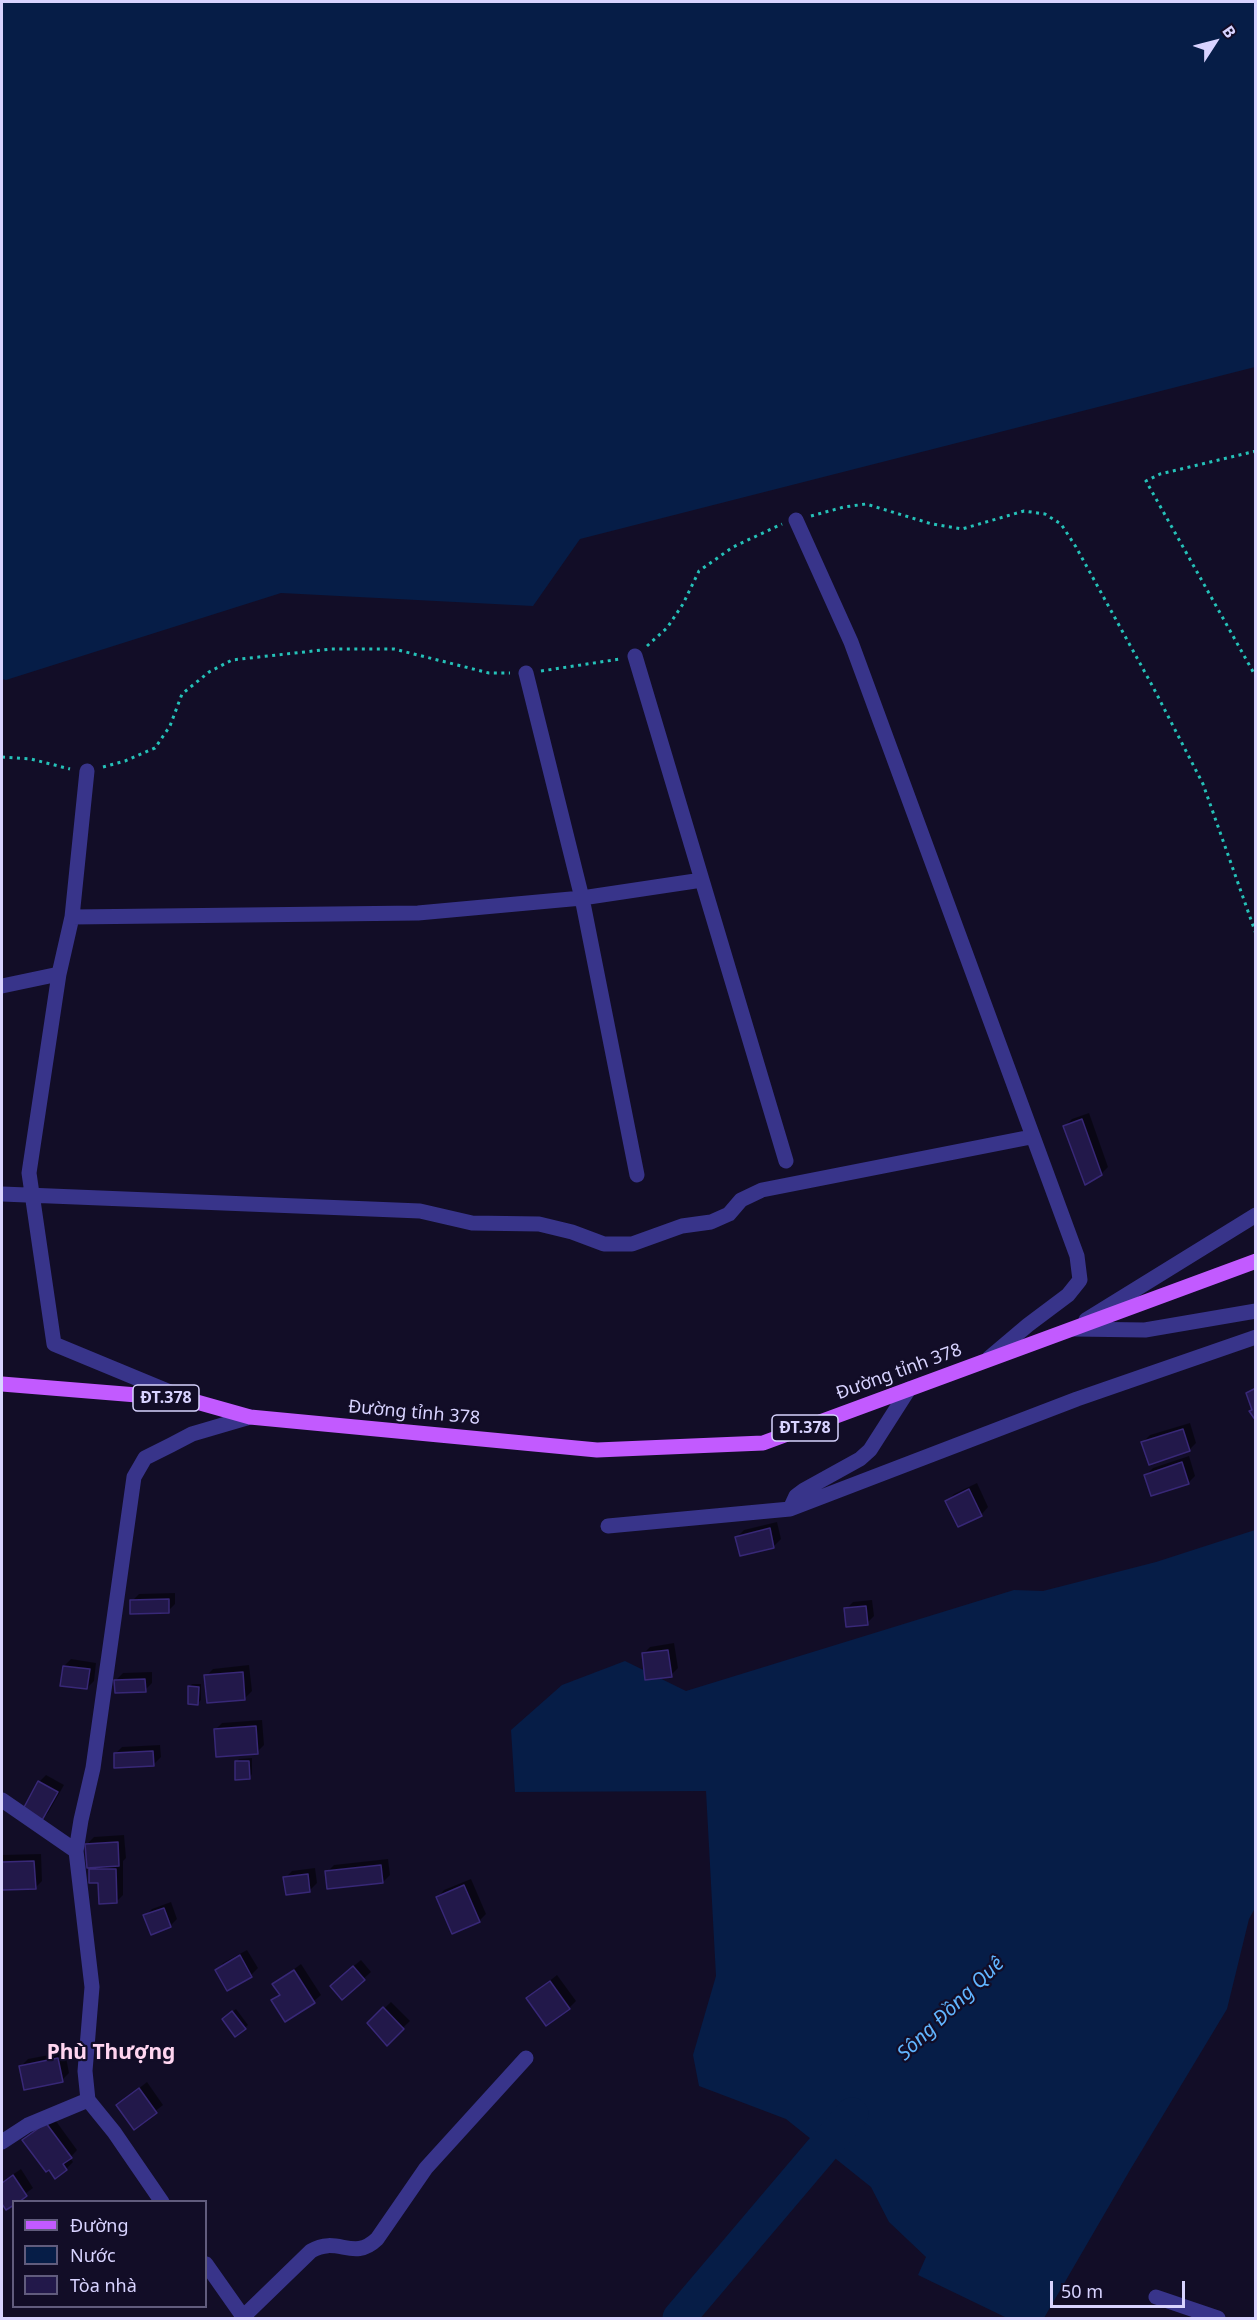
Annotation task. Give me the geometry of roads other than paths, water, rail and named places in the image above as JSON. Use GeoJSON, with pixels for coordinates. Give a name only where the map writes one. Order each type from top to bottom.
{"type":"FeatureCollection","features":[{"type":"Feature","properties":{"kind":"main road","name":"Đường tỉnh 378"},"geometry":{"type":"LineString","coordinates":[[250,1417],[597,1450],[763,1443],[1256,1261]]}},
{"type":"Feature","properties":{"kind":"main road","name":"ĐT.378"},"geometry":{"type":"LineString","coordinates":[[2,1384],[186,1399],[250,1417]]}},
{"type":"Feature","properties":{"kind":"street"},"geometry":{"type":"LineString","coordinates":[[796,520],[851,642],[1031,1137],[1077,1256],[1080,1280],[1068,1295],[987,1360]]}},
{"type":"Feature","properties":{"kind":"street"},"geometry":{"type":"LineString","coordinates":[[634,656],[786,1161]]}},
{"type":"Feature","properties":{"kind":"street"},"geometry":{"type":"LineString","coordinates":[[526,673],[582,898],[637,1175]]}},
{"type":"Feature","properties":{"kind":"street"},"geometry":{"type":"LineString","coordinates":[[87,771],[72,916],[59,974],[29,1173],[54,1344],[186,1399]]}},
{"type":"Feature","properties":{"kind":"street"},"geometry":{"type":"LineString","coordinates":[[72,916],[418,913],[582,898],[702,880]]}},
{"type":"Feature","properties":{"kind":"street"},"geometry":{"type":"LineString","coordinates":[[2,986],[59,974]]}},
{"type":"Feature","properties":{"kind":"street"},"geometry":{"type":"LineString","coordinates":[[2,1194],[420,1211],[472,1224],[539,1224],[572,1232],[604,1244],[632,1244],[682,1226],[711,1222],[729,1214],[741,1200],[762,1190],[1031,1137]]}},
{"type":"Feature","properties":{"kind":"street"},"geometry":{"type":"LineString","coordinates":[[1071,1329],[1256,1215]]}},
{"type":"Feature","properties":{"kind":"street"},"geometry":{"type":"LineString","coordinates":[[1071,1329],[1145,1329],[1256,1311]]}},
{"type":"Feature","properties":{"kind":"street"},"geometry":{"type":"LineString","coordinates":[[608,1526],[790,1509],[1077,1399],[1256,1336]]}},
{"type":"Feature","properties":{"kind":"street"},"geometry":{"type":"LineString","coordinates":[[790,1509],[796,1496],[804,1490],[860,1459],[870,1450],[909,1389]]}},
{"type":"Feature","properties":{"kind":"street"},"geometry":{"type":"LineString","coordinates":[[161,2200],[114,2132],[87,2100],[85,2071],[93,1987],[76,1851],[93,1768],[134,1477],[145,1458],[185,1437],[250,1417]]}},
{"type":"Feature","properties":{"kind":"street"},"geometry":{"type":"LineString","coordinates":[[2,1800],[76,1851]]}},
{"type":"Feature","properties":{"kind":"street"},"geometry":{"type":"LineString","coordinates":[[207,2265],[243,2318],[311,2251],[320,2245],[328,2244],[359,2250],[369,2246],[377,2239],[426,2168],[526,2058]]}},
{"type":"Feature","properties":{"kind":"street"},"geometry":{"type":"LineString","coordinates":[[2,2142],[28,2125],[87,2100]]}},
{"type":"Feature","properties":{"kind":"street"},"geometry":{"type":"LineString","coordinates":[[1156,2297],[1218,2319]]}},
{"type":"Feature","properties":{"kind":"water"},"geometry":{"type":"Polygon","coordinates":[[[2,2],[1255,2],[1255,367],[580,539],[533,606],[281,593],[6,680],[2,679],[2,2]]]}},
{"type":"Feature","properties":{"kind":"water"},"geometry":{"type":"Polygon","coordinates":[[[1255,1530],[1255,1908],[1249,1919],[1227,2009],[1044,2318],[1007,2318],[918,2275],[926,2257],[889,2222],[871,2187],[786,2119],[699,2086],[693,2055],[716,1976],[706,1791],[515,1792],[511,1730],[562,1685],[625,1661],[686,1691],[1014,1590],[1043,1591],[1156,1562],[1255,1530]]]}},
{"type":"Feature","properties":{"kind":"waterway","name":"Sông Đồng Quê"},"geometry":{"type":"LineString","coordinates":[[679,2318],[852,2114]]}},
{"type":"Feature","properties":{"kind":"district","name":"Phù Thượng"},"geometry":{"type":"Point","coordinates":[111,2053]}}]}
